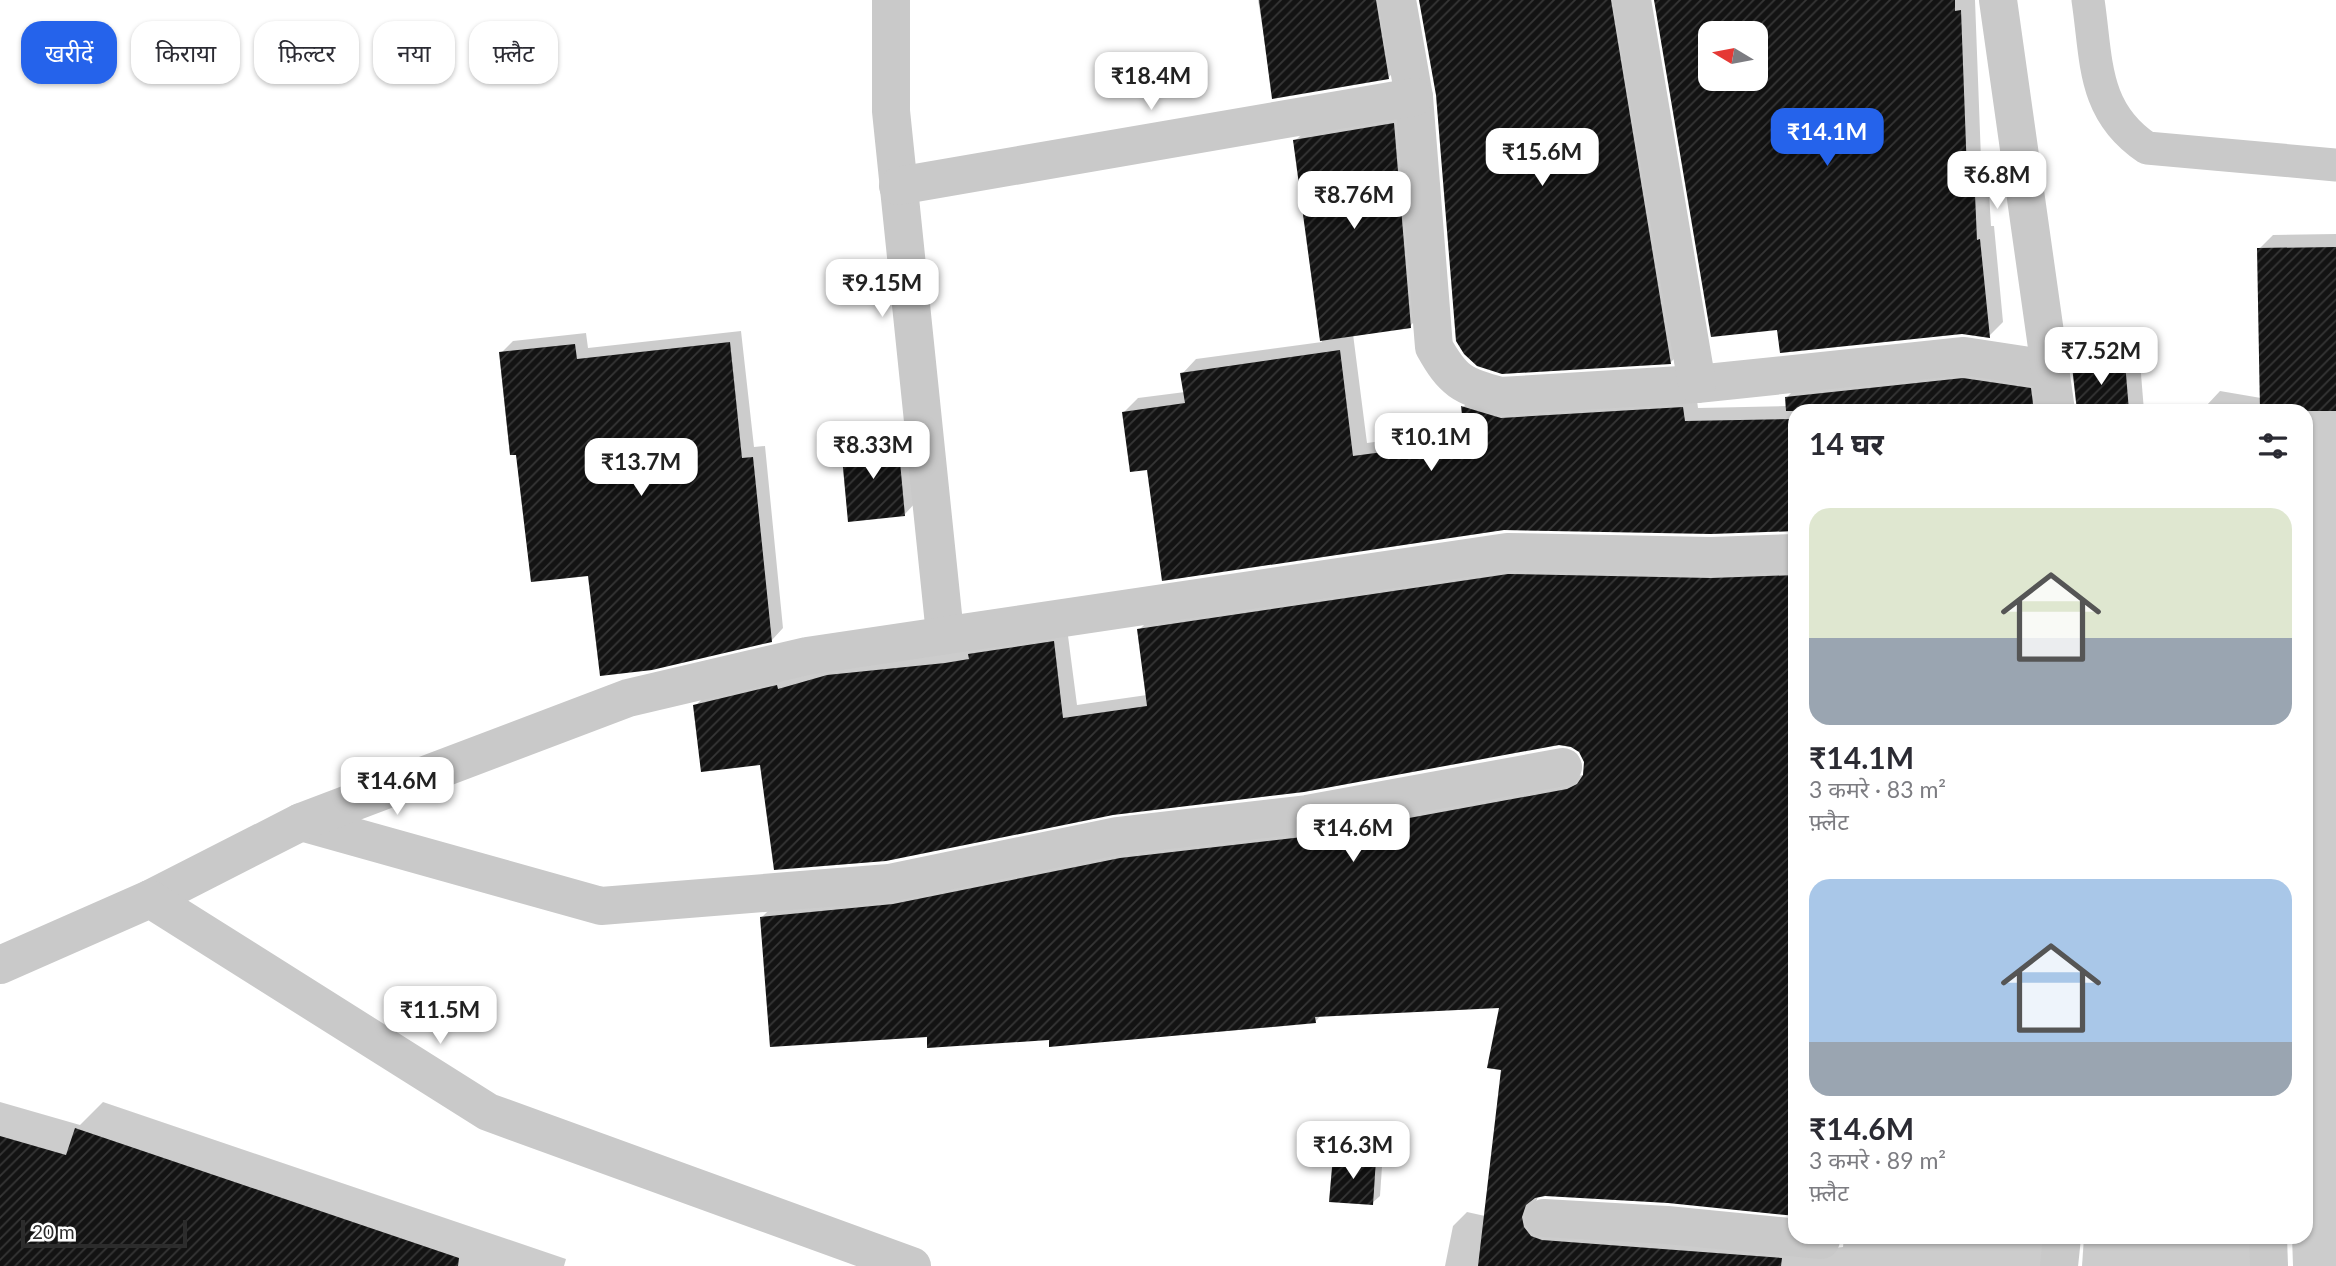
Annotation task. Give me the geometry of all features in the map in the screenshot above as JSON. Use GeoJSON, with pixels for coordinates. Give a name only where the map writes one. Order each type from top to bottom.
{"type":"FeatureCollection","features":[{"type":"Feature","properties":{"kind":"street"},"geometry":{"type":"LineString","coordinates":[[891,0],[891,111],[945,634]]}},
{"type":"Feature","properties":{"kind":"street"},"geometry":{"type":"LineString","coordinates":[[1398,0],[1414,97],[1434,347],[1449,375],[1469,388],[1500,396],[1697,384],[1964,356],[2048,369]]}},
{"type":"Feature","properties":{"kind":"street"},"geometry":{"type":"LineString","coordinates":[[1632,0],[1697,384]]}},
{"type":"Feature","properties":{"kind":"street"},"geometry":{"type":"LineString","coordinates":[[1998,0],[2055,404]]}},
{"type":"Feature","properties":{"kind":"street"},"geometry":{"type":"LineString","coordinates":[[898,186],[1414,97]]}},
{"type":"Feature","properties":{"kind":"street"},"geometry":{"type":"LineString","coordinates":[[0,965],[150,898],[301,822],[628,698],[807,656],[1507,552],[1711,556],[1788,554]]}},
{"type":"Feature","properties":{"kind":"street"},"geometry":{"type":"LineString","coordinates":[[301,822],[601,906],[889,883],[1117,836],[1307,814],[1563,767]]}},
{"type":"Feature","properties":{"kind":"street"},"geometry":{"type":"LineString","coordinates":[[150,898],[488,1112],[912,1266]]}},
{"type":"Feature","properties":{"kind":"street"},"geometry":{"type":"LineString","coordinates":[[1544,1218],[1667,1225],[1788,1243]]}},
{"type":"Feature","properties":{"kind":"street"},"geometry":{"type":"LineString","coordinates":[[1793,1244],[1820,1248]]}},
{"type":"Feature","properties":{"kind":"street"},"geometry":{"type":"LineString","coordinates":[[2059,1266],[2061,1244]]}},
{"type":"Feature","properties":{"kind":"street"},"geometry":{"type":"LineString","coordinates":[[2268,1244],[2269,1266]]}},
{"type":"Feature","properties":{"kind":"lane"},"geometry":{"type":"LineString","coordinates":[[2088,0],[2104,102],[2126,134],[2147,148],[2336,166]]}},
{"type":"Feature","properties":{"kind":"building"},"geometry":{"type":"Polygon","coordinates":[[[1259,0],[1376,0],[1389,79],[1272,99],[1259,0]]]}},
{"type":"Feature","properties":{"kind":"building"},"geometry":{"type":"Polygon","coordinates":[[[1419,0],[1611,0],[1671,364],[1502,374],[1477,366],[1464,354],[1456,341],[1436,95],[1419,0]]]}},
{"type":"Feature","properties":{"kind":"building"},"geometry":{"type":"Polygon","coordinates":[[[1654,0],[1955,0],[1955,11],[1961,10],[1967,173],[1974,172],[1977,240],[1980,239],[1990,338],[1962,334],[1780,353],[1777,330],[1711,337],[1654,0]]]}},
{"type":"Feature","properties":{"kind":"building"},"geometry":{"type":"Polygon","coordinates":[[[1394,123],[1411,328],[1320,341],[1293,140],[1394,123]]]}},
{"type":"Feature","properties":{"kind":"building"},"geometry":{"type":"Polygon","coordinates":[[[2336,247],[2336,411],[2313,411],[2313,404],[2260,404],[2257,248],[2336,247]]]}},
{"type":"Feature","properties":{"kind":"building"},"geometry":{"type":"Polygon","coordinates":[[[730,342],[742,458],[753,457],[772,642],[652,670],[600,676],[588,576],[531,582],[516,455],[510,455],[499,352],[575,344],[577,359],[730,342]]]}},
{"type":"Feature","properties":{"kind":"building"},"geometry":{"type":"Polygon","coordinates":[[[1340,350],[1353,456],[1450,443],[1449,434],[1464,432],[1461,406],[1501,418],[1683,407],[1685,421],[1788,419],[1788,531],[1711,534],[1504,530],[1162,581],[1147,470],[1130,472],[1122,412],[1185,403],[1180,373],[1340,350]]]}},
{"type":"Feature","properties":{"kind":"building"},"geometry":{"type":"Polygon","coordinates":[[[2125,362],[2128,404],[2076,404],[2072,366],[2125,362]]]}},
{"type":"Feature","properties":{"kind":"building"},"geometry":{"type":"Polygon","coordinates":[[[1963,378],[2031,388],[2033,404],[1788,404],[1786,411],[1785,397],[1963,378]]]}},
{"type":"Feature","properties":{"kind":"building"},"geometry":{"type":"Polygon","coordinates":[[[898,440],[905,516],[848,522],[841,446],[898,440]]]}},
{"type":"Feature","properties":{"kind":"building"},"geometry":{"type":"Polygon","coordinates":[[[1508,574],[1711,578],[1788,575],[1788,1215],[1668,1203],[1545,1196],[1535,1198],[1526,1205],[1522,1217],[1524,1227],[1531,1236],[1542,1240],[1782,1258],[1781,1266],[1478,1266],[1501,1070],[1487,1068],[1499,1008],[1315,1017],[1316,1023],[1049,1047],[1049,1040],[927,1048],[927,1037],[770,1047],[760,917],[893,904],[1120,858],[1311,836],[1567,789],[1577,784],[1583,775],[1584,762],[1579,752],[1559,745],[1304,792],[1113,815],[886,861],[774,870],[760,765],[701,772],[693,705],[777,685],[778,689],[827,675],[945,663],[969,659],[968,654],[1054,641],[1063,718],[1147,706],[1137,629],[1508,574]]]}},
{"type":"Feature","properties":{"kind":"building"},"geometry":{"type":"Polygon","coordinates":[[[75,1128],[459,1258],[458,1266],[0,1266],[0,1136],[66,1155],[75,1128]]]}},
{"type":"Feature","properties":{"kind":"building"},"geometry":{"type":"Polygon","coordinates":[[[1333,1156],[1376,1159],[1373,1205],[1329,1202],[1333,1156]]]}}]}
